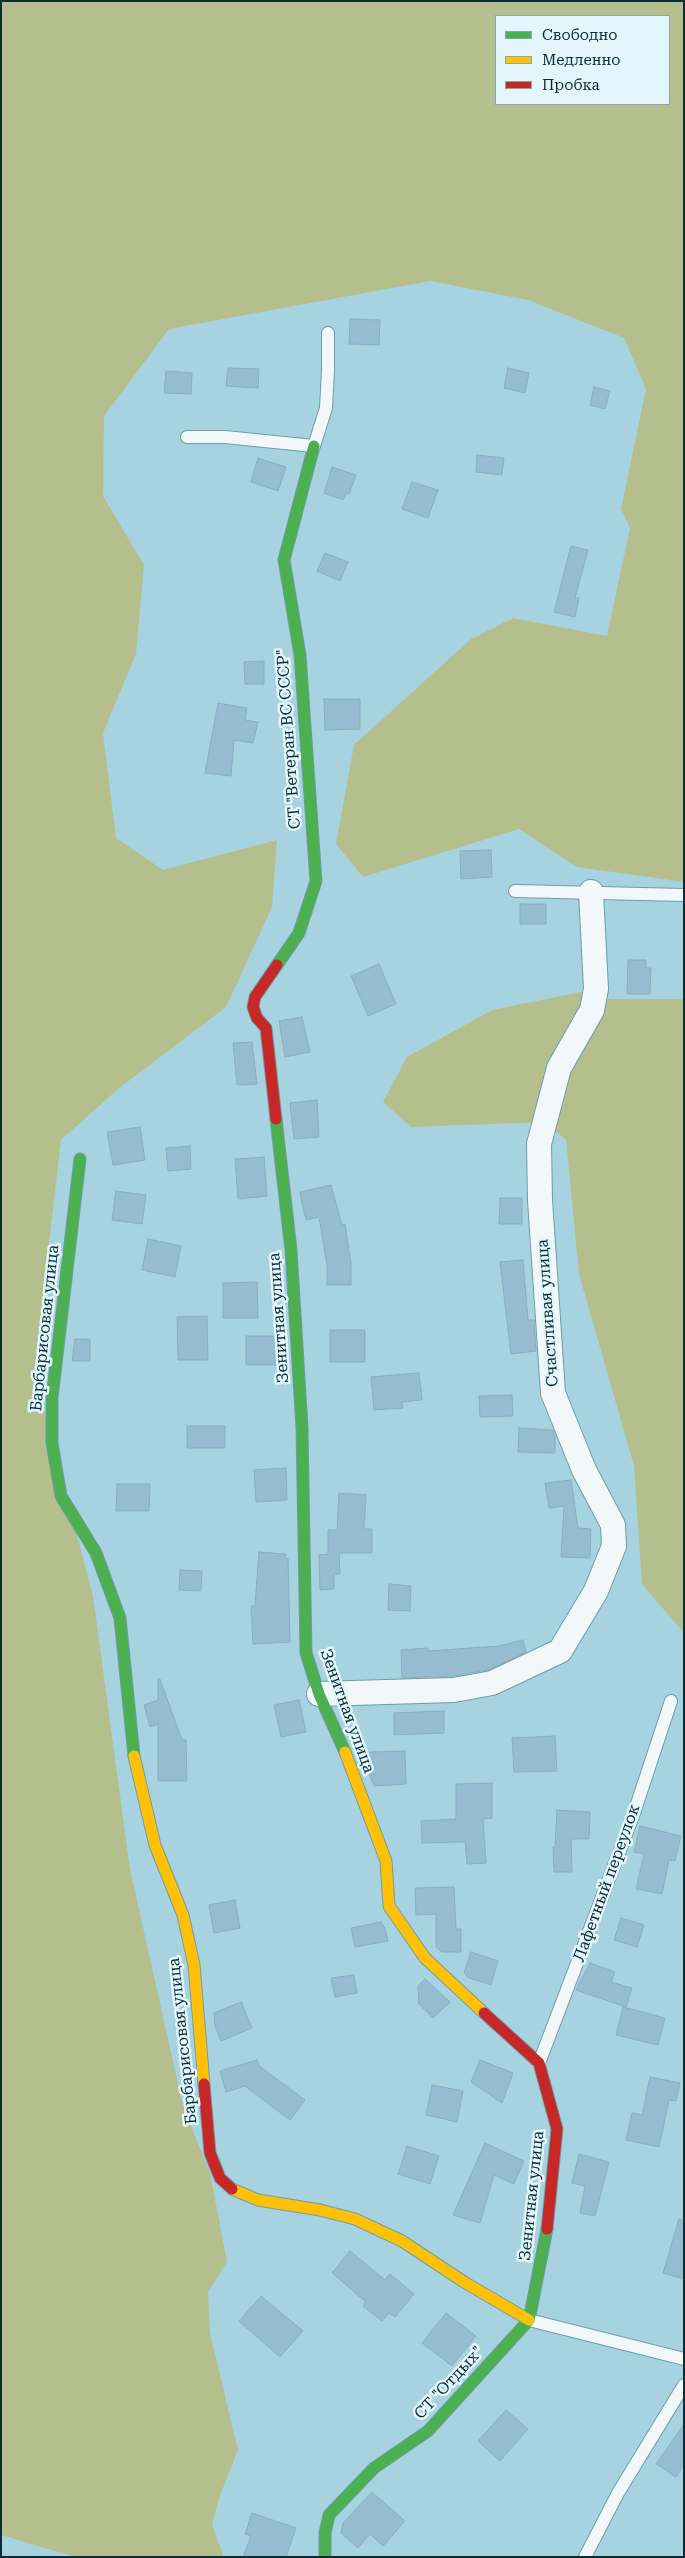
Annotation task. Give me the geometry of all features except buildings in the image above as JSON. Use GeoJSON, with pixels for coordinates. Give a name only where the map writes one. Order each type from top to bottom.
{"type":"FeatureCollection","features":[{"type":"Feature","properties":{"kind":"street","name":"СТ \"Ветеран ВС СССР\""},"geometry":{"type":"LineString","coordinates":[[257,1018],[253,1007],[255,997],[299,933],[316,881],[300,655],[284,560],[301,489],[314,446]]}},
{"type":"Feature","properties":{"kind":"street","name":"Счастливая улица"},"geometry":{"type":"LineString","coordinates":[[319,1694],[454,1690],[492,1683],[560,1651],[596,1591],[614,1546],[613,1524],[584,1470],[553,1393],[540,1200],[539,1144],[560,1068],[592,1010],[596,989],[591,892]]}},
{"type":"Feature","properties":{"kind":"street","name":"Зенитная улица"},"geometry":{"type":"LineString","coordinates":[[257,1018],[266,1028],[291,1250],[302,1427],[306,1654],[319,1694],[337,1732],[386,1861],[389,1906],[425,1958],[539,2063],[557,2129],[546,2244],[529,2320]]}},
{"type":"Feature","properties":{"kind":"street","name":"Барбарисовая улица"},"geometry":{"type":"LineString","coordinates":[[80,1159],[52,1398],[52,1443],[61,1496],[96,1553],[120,1618],[133,1753],[155,1845],[183,1915],[194,1965],[210,2153],[220,2178],[235,2192],[258,2200],[355,2219],[394,2237],[464,2282],[529,2320]]}},
{"type":"Feature","properties":{"kind":"street","name":"СТ \"Отдых\""},"geometry":{"type":"LineString","coordinates":[[325,2557],[325,2532],[329,2515],[374,2468],[428,2431],[529,2320]]}},
{"type":"Feature","properties":{"kind":"lane"},"geometry":{"type":"LineString","coordinates":[[187,437],[225,437],[314,446],[326,408],[328,333]]}},
{"type":"Feature","properties":{"kind":"lane"},"geometry":{"type":"LineString","coordinates":[[515,891],[684,894]]}},
{"type":"Feature","properties":{"kind":"lane","name":"Лафетный переулок"},"geometry":{"type":"LineString","coordinates":[[539,2063],[633,1816],[671,1700]]}},
{"type":"Feature","properties":{"kind":"lane"},"geometry":{"type":"LineString","coordinates":[[529,2320],[684,2359]]}},
{"type":"Feature","properties":{"kind":"lane"},"geometry":{"type":"LineString","coordinates":[[585,2557],[618,2493],[684,2385]]}},
{"type":"Feature","properties":{"kind":"green space"},"geometry":{"type":"Polygon","coordinates":[[[1,1],[684,1],[684,882],[577,867],[519,829],[363,877],[336,844],[354,745],[471,639],[513,618],[607,636],[630,528],[621,509],[646,389],[624,338],[528,300],[430,281],[169,329],[104,416],[103,496],[144,565],[136,654],[103,733],[116,838],[163,870],[277,840],[272,907],[226,1007],[118,1089],[61,1140],[34,1373],[93,1596],[130,1869],[183,2106],[210,2173],[227,2262],[208,2292],[210,2333],[238,2450],[219,2498],[212,2525],[224,2557],[75,2557],[1,2535],[1,1]]]}},
{"type":"Feature","properties":{"kind":"green space"},"geometry":{"type":"Polygon","coordinates":[[[581,992],[606,999],[684,999],[684,1633],[642,1584],[634,1466],[579,1274],[566,1140],[546,1122],[411,1127],[383,1102],[407,1057],[492,1010],[581,992]]]}},
{"type":"Feature","properties":{"kind":"traffic: fast"},"geometry":{"type":"LineString","coordinates":[[277,965],[299,933],[316,881],[300,655],[284,560],[314,446]]}},
{"type":"Feature","properties":{"kind":"traffic: fast"},"geometry":{"type":"LineString","coordinates":[[276,1119],[291,1250],[302,1427],[306,1653],[319,1694],[345,1752]]}},
{"type":"Feature","properties":{"kind":"traffic: fast"},"geometry":{"type":"LineString","coordinates":[[80,1159],[52,1398],[52,1443],[61,1496],[96,1553],[120,1618],[134,1756]]}},
{"type":"Feature","properties":{"kind":"traffic: fast"},"geometry":{"type":"LineString","coordinates":[[325,2557],[325,2533],[329,2515],[374,2468],[428,2431],[529,2320],[547,2229]]}},
{"type":"Feature","properties":{"kind":"traffic: slow"},"geometry":{"type":"LineString","coordinates":[[345,1752],[386,1861],[389,1906],[425,1958],[484,2013]]}},
{"type":"Feature","properties":{"kind":"traffic: slow"},"geometry":{"type":"LineString","coordinates":[[134,1756],[155,1845],[183,1915],[194,1965],[204,2084]]}},
{"type":"Feature","properties":{"kind":"traffic: slow"},"geometry":{"type":"LineString","coordinates":[[232,2189],[258,2200],[320,2210],[355,2219],[402,2241],[464,2282],[529,2320]]}},
{"type":"Feature","properties":{"kind":"traffic: jam"},"geometry":{"type":"LineString","coordinates":[[276,1119],[266,1028],[257,1018],[253,1007],[255,997],[277,965]]}},
{"type":"Feature","properties":{"kind":"traffic: jam"},"geometry":{"type":"LineString","coordinates":[[484,2013],[539,2063],[557,2129],[547,2229]]}},
{"type":"Feature","properties":{"kind":"traffic: jam"},"geometry":{"type":"LineString","coordinates":[[204,2084],[210,2153],[220,2178],[232,2189]]}}]}
